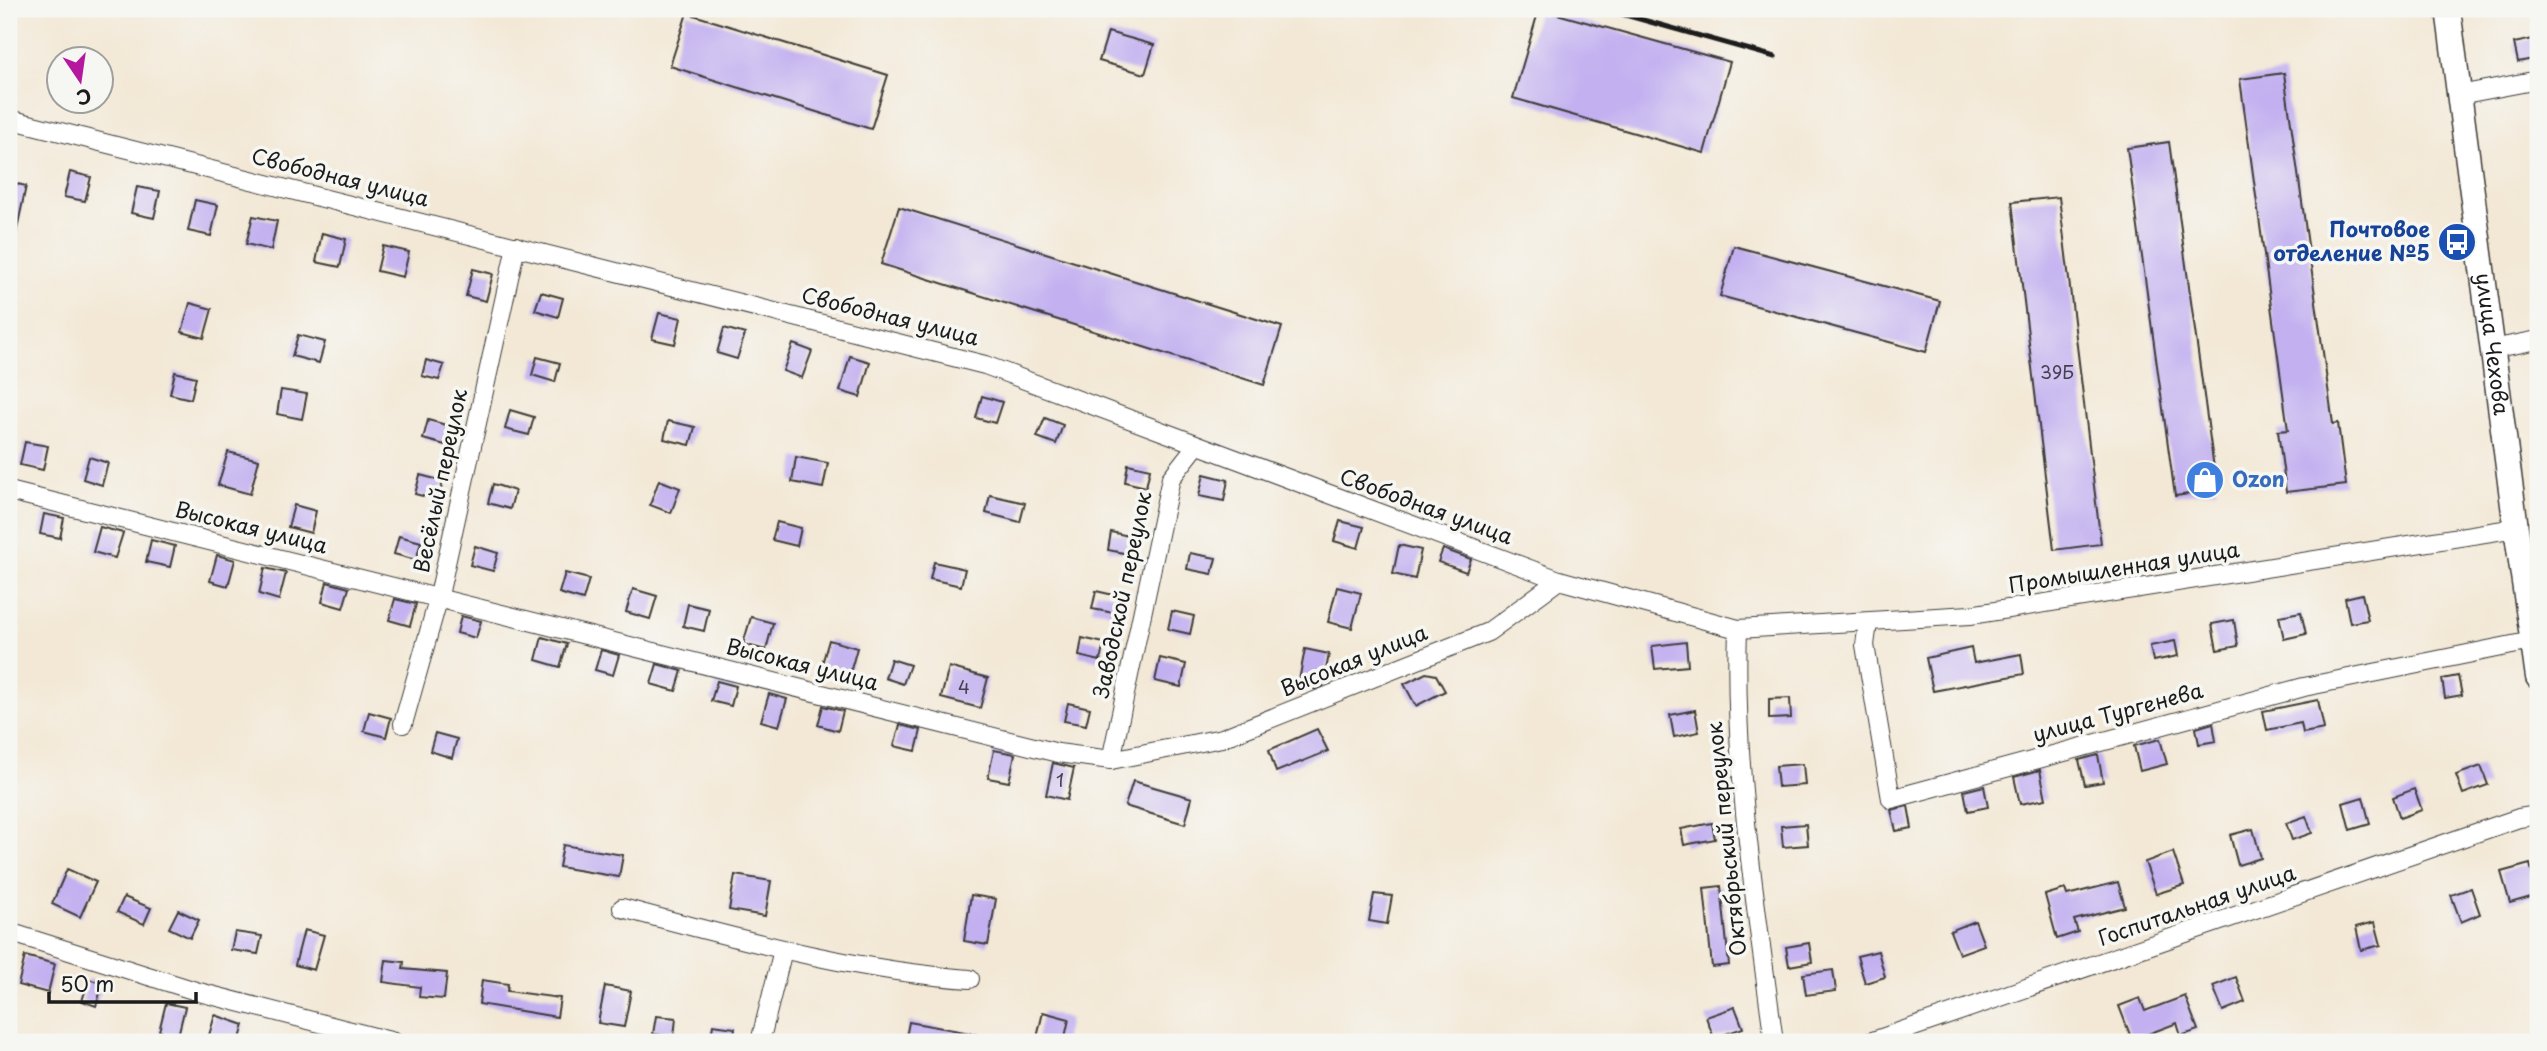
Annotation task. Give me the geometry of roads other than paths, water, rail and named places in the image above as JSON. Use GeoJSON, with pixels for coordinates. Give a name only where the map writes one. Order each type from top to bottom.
{"type":"FeatureCollection","features":[{"type":"Feature","properties":{"kind":"main road","name":"улица Чехова"},"geometry":{"type":"LineString","coordinates":[[2448,9],[2516,528],[2531,586],[2532,641],[2538,677]]}},
{"type":"Feature","properties":{"kind":"street"},"geometry":{"type":"LineString","coordinates":[[2459,95],[2538,80]]}},
{"type":"Feature","properties":{"kind":"street","name":"Свободная улица"},"geometry":{"type":"LineString","coordinates":[[9,119],[985,365],[1195,446],[1559,580],[1738,629]]}},
{"type":"Feature","properties":{"kind":"street","name":"Весёлый переулок"},"geometry":{"type":"LineString","coordinates":[[403,724],[438,600],[516,246]]}},
{"type":"Feature","properties":{"kind":"street"},"geometry":{"type":"LineString","coordinates":[[2492,349],[2538,340]]}},
{"type":"Feature","properties":{"kind":"street","name":"Заводской переулок"},"geometry":{"type":"LineString","coordinates":[[1111,760],[1171,478],[1195,446]]}},
{"type":"Feature","properties":{"kind":"street","name":"Высокая улица"},"geometry":{"type":"LineString","coordinates":[[9,491],[1058,753],[1111,760],[1222,738],[1488,632],[1559,580]]}},
{"type":"Feature","properties":{"kind":"street","name":"Промышленная улица"},"geometry":{"type":"LineString","coordinates":[[1738,629],[1970,615],[2516,528]]}},
{"type":"Feature","properties":{"kind":"street","name":"улица Тургенева"},"geometry":{"type":"LineString","coordinates":[[1868,623],[1865,645],[1891,799],[2304,687],[2532,641]]}},
{"type":"Feature","properties":{"kind":"street","name":"Октябрьский переулок"},"geometry":{"type":"LineString","coordinates":[[1738,629],[1738,722],[1749,850],[1773,1042]]}},
{"type":"Feature","properties":{"kind":"street","name":"Госпитальная улица"},"geometry":{"type":"LineString","coordinates":[[1870,1042],[2519,818],[2538,815]]}},
{"type":"Feature","properties":{"kind":"street"},"geometry":{"type":"LineString","coordinates":[[622,908],[783,950],[930,976],[970,979]]}},
{"type":"Feature","properties":{"kind":"street"},"geometry":{"type":"LineString","coordinates":[[9,932],[199,992],[394,1042]]}},
{"type":"Feature","properties":{"kind":"street"},"geometry":{"type":"LineString","coordinates":[[760,1042],[783,950]]}},
{"type":"Feature","properties":{"kind":"railway"},"geometry":{"type":"LineString","coordinates":[[1604,9],[1775,57]]}},
{"type":"Feature","properties":{"kind":"place","name":"Почтовое отделение №5"},"geometry":{"type":"Point","coordinates":[2457,242]}},
{"type":"Feature","properties":{"kind":"place","name":"Ozon"},"geometry":{"type":"Point","coordinates":[2205,480]}}]}
